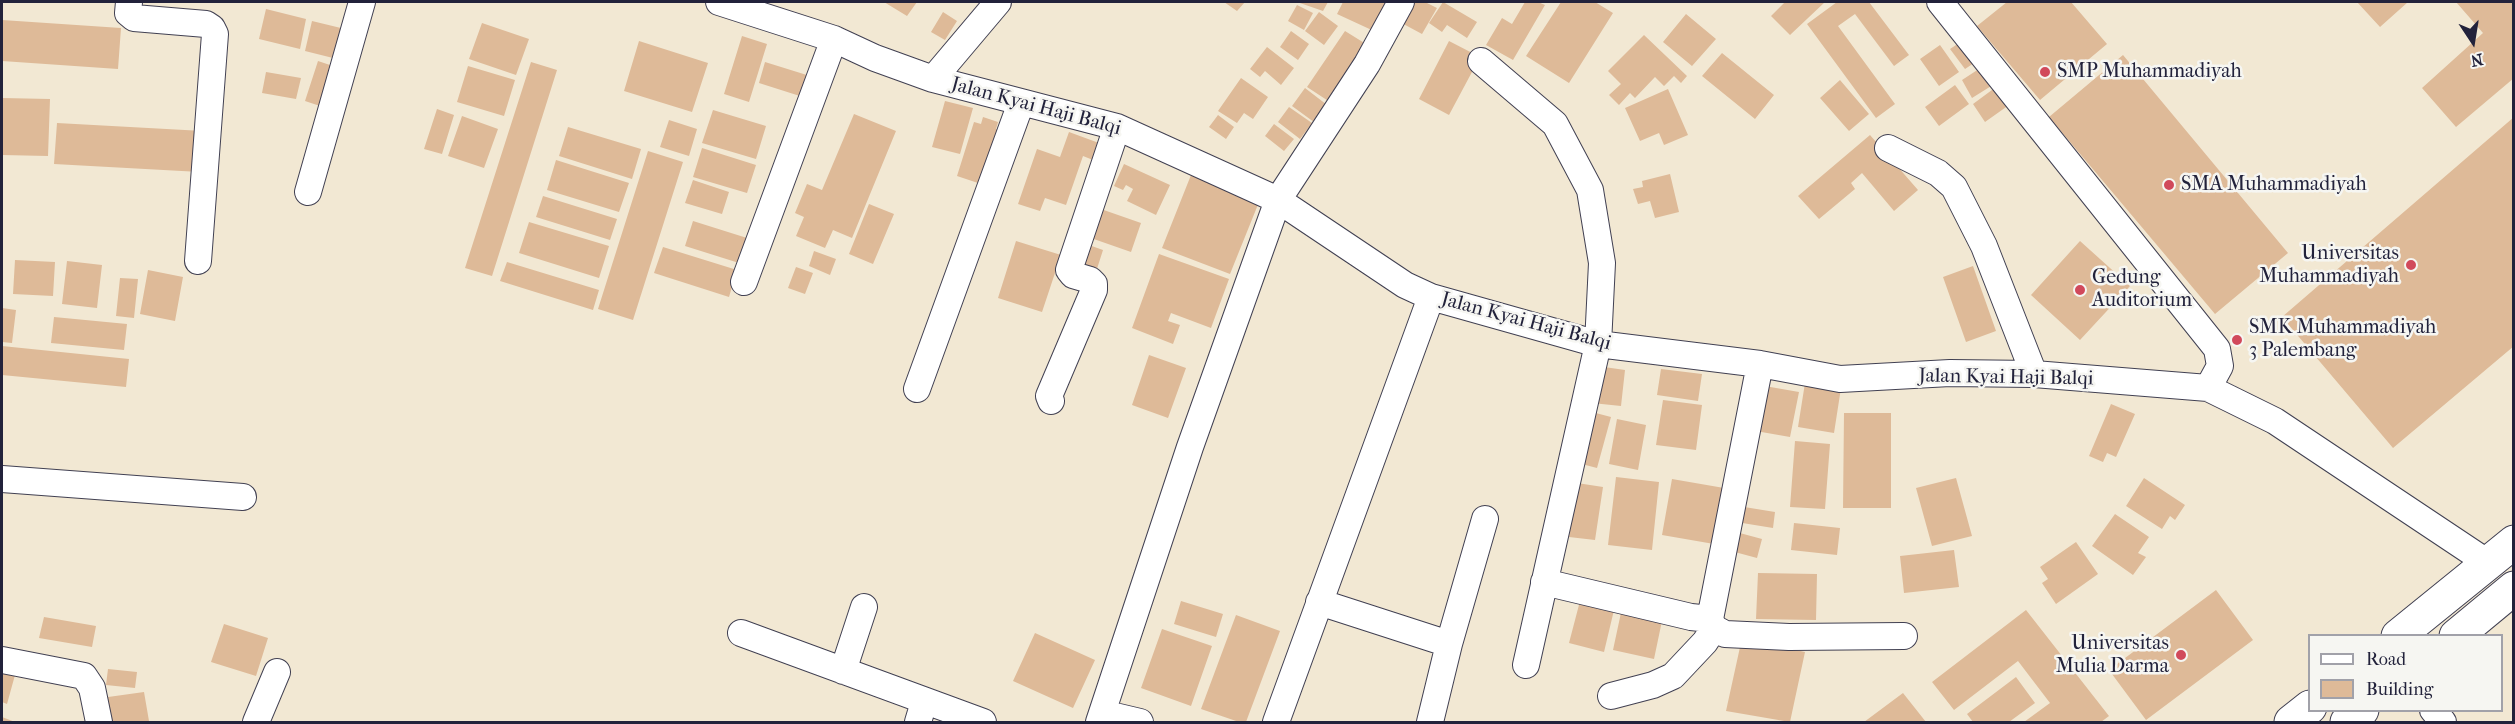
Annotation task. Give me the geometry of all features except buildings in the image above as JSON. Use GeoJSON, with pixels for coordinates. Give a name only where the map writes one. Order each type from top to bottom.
{"type":"FeatureCollection","features":[{"type":"Feature","properties":{"kind":"highway"},"geometry":{"type":"LineString","coordinates":[[2400,634],[2514,542]]}},
{"type":"Feature","properties":{"kind":"highway"},"geometry":{"type":"LineString","coordinates":[[2458,634],[2514,588]]}},
{"type":"Feature","properties":{"kind":"highway"},"geometry":{"type":"LineString","coordinates":[[2291,723],[2308,709]]}},
{"type":"Feature","properties":{"kind":"highway"},"geometry":{"type":"LineString","coordinates":[[2347,723],[2361,712]]}},
{"type":"Feature","properties":{"kind":"street"},"geometry":{"type":"LineString","coordinates":[[129,2],[128,13],[134,18],[206,24],[215,34],[198,261]]}},
{"type":"Feature","properties":{"kind":"street"},"geometry":{"type":"LineString","coordinates":[[308,192],[362,2]]}},
{"type":"Feature","properties":{"kind":"street"},"geometry":{"type":"LineString","coordinates":[[933,79],[998,2]]}},
{"type":"Feature","properties":{"kind":"street"},"geometry":{"type":"LineString","coordinates":[[1140,723],[1100,718],[1190,447],[1278,200],[1367,64],[1401,2]]}},
{"type":"Feature","properties":{"kind":"street"},"geometry":{"type":"LineString","coordinates":[[1940,2],[2217,350],[2220,366],[2208,388]]}},
{"type":"Feature","properties":{"kind":"street","name":"Jalan Kyai Haji Balqi"},"geometry":{"type":"LineString","coordinates":[[729,3],[834,39],[875,58],[933,79],[1118,127],[1278,200],[1405,285],[1431,297],[1598,344],[1760,364],[1840,379],[1950,373],[2034,374],[2208,388],[2275,421],[2488,563]]}},
{"type":"Feature","properties":{"kind":"street"},"geometry":{"type":"LineString","coordinates":[[744,282],[834,39]]}},
{"type":"Feature","properties":{"kind":"street"},"geometry":{"type":"LineString","coordinates":[[1481,61],[1555,124],[1590,190],[1602,263],[1598,344],[1526,665]]}},
{"type":"Feature","properties":{"kind":"street"},"geometry":{"type":"LineString","coordinates":[[917,389],[1021,103]]}},
{"type":"Feature","properties":{"kind":"street"},"geometry":{"type":"LineString","coordinates":[[1051,401],[1049,396],[1094,290],[1094,284],[1090,280],[1073,275],[1069,270],[1118,127]]}},
{"type":"Feature","properties":{"kind":"street"},"geometry":{"type":"LineString","coordinates":[[1888,148],[1938,173],[1954,187],[1984,246],[2034,374]]}},
{"type":"Feature","properties":{"kind":"street"},"geometry":{"type":"LineString","coordinates":[[1276,723],[1431,297]]}},
{"type":"Feature","properties":{"kind":"street"},"geometry":{"type":"LineString","coordinates":[[1611,696],[1653,685],[1673,675],[1706,642],[1712,623],[1760,364]]}},
{"type":"Feature","properties":{"kind":"street"},"geometry":{"type":"LineString","coordinates":[[2,479],[243,497]]}},
{"type":"Feature","properties":{"kind":"street"},"geometry":{"type":"LineString","coordinates":[[1430,723],[1449,644],[1485,519]]}},
{"type":"Feature","properties":{"kind":"street"},"geometry":{"type":"LineString","coordinates":[[1544,582],[1712,623],[1725,634],[1904,636]]}},
{"type":"Feature","properties":{"kind":"street"},"geometry":{"type":"LineString","coordinates":[[1319,602],[1449,644]]}},
{"type":"Feature","properties":{"kind":"street"},"geometry":{"type":"LineString","coordinates":[[843,671],[864,607]]}},
{"type":"Feature","properties":{"kind":"street"},"geometry":{"type":"LineString","coordinates":[[741,633],[843,671],[921,712],[983,723]]}},
{"type":"Feature","properties":{"kind":"street"},"geometry":{"type":"LineString","coordinates":[[2,660],[84,676],[92,688],[99,723]]}},
{"type":"Feature","properties":{"kind":"street"},"geometry":{"type":"LineString","coordinates":[[256,723],[277,672]]}},
{"type":"Feature","properties":{"kind":"place","name":"SMP Muhammadiyah"},"geometry":{"type":"Point","coordinates":[2045,72]}},
{"type":"Feature","properties":{"kind":"place","name":"SMA Muhammadiyah"},"geometry":{"type":"Point","coordinates":[2169,185]}},
{"type":"Feature","properties":{"kind":"place","name":"Universitas Muhammadiyah"},"geometry":{"type":"Point","coordinates":[2411,265]}},
{"type":"Feature","properties":{"kind":"place","name":"Gedung Auditorium"},"geometry":{"type":"Point","coordinates":[2080,290]}},
{"type":"Feature","properties":{"kind":"place","name":"SMK Muhammadiyah 3 Palembang"},"geometry":{"type":"Point","coordinates":[2237,340]}},
{"type":"Feature","properties":{"kind":"place","name":"Universitas Mulia Darma"},"geometry":{"type":"Point","coordinates":[2181,655]}}]}
